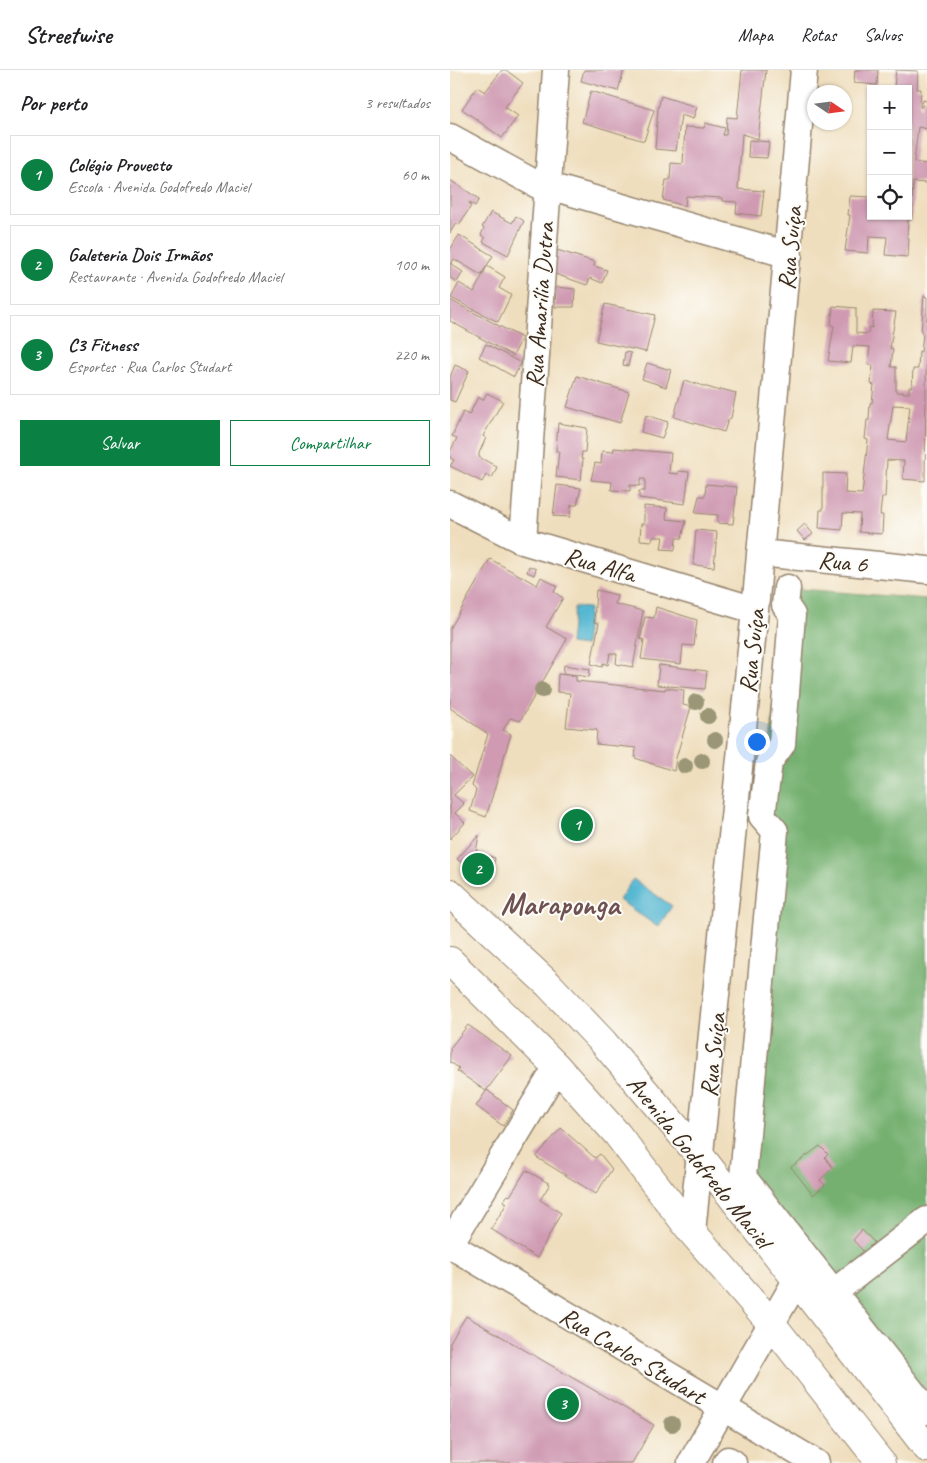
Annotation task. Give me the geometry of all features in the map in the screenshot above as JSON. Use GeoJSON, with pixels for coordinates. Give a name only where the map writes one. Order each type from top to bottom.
{"type":"FeatureCollection","features":[{"type":"Feature","properties":{"kind":"main road","name":"Avenida Godofredo Maciel"},"geometry":{"type":"LineString","coordinates":[[450,893],[549,985],[590,1028],[701,1157],[927,1448]]}},
{"type":"Feature","properties":{"kind":"main road","name":"Avenida Godofredo Maciel"},"geometry":{"type":"LineString","coordinates":[[450,960],[558,1067],[617,1134],[692,1232],[771,1323],[882,1463]]}},
{"type":"Feature","properties":{"kind":"street","name":"Rua Amarília Dutra"},"geometry":{"type":"LineString","coordinates":[[523,541],[556,70]]}},
{"type":"Feature","properties":{"kind":"street","name":"Rua Suíça"},"geometry":{"type":"LineString","coordinates":[[692,1232],[755,610],[789,255],[804,70]]}},
{"type":"Feature","properties":{"kind":"street"},"geometry":{"type":"LineString","coordinates":[[450,137],[547,190],[559,189],[789,255]]}},
{"type":"Feature","properties":{"kind":"street","name":"Rua Alfa"},"geometry":{"type":"LineString","coordinates":[[450,504],[523,541],[755,610]]}},
{"type":"Feature","properties":{"kind":"street","name":"Rua 6"},"geometry":{"type":"LineString","coordinates":[[760,553],[927,570]]}},
{"type":"Feature","properties":{"kind":"street"},"geometry":{"type":"LineString","coordinates":[[787,588],[785,605],[792,615],[782,744],[769,762],[762,816],[775,830],[744,1177],[927,1410]]}},
{"type":"Feature","properties":{"kind":"street"},"geometry":{"type":"LineString","coordinates":[[450,1245],[558,1067]]}},
{"type":"Feature","properties":{"kind":"street"},"geometry":{"type":"LineString","coordinates":[[834,1292],[927,1220]]}},
{"type":"Feature","properties":{"kind":"street","name":"Rua Carlos Studart"},"geometry":{"type":"LineString","coordinates":[[450,1245],[816,1463]]}},
{"type":"Feature","properties":{"kind":"street"},"geometry":{"type":"LineString","coordinates":[[691,1463],[796,1281]]}},
{"type":"Feature","properties":{"kind":"street"},"geometry":{"type":"LineString","coordinates":[[726,1463],[728,1460],[733,1463]]}},
{"type":"Feature","properties":{"kind":"green space"},"geometry":{"type":"Polygon","coordinates":[[[787,588],[927,599],[927,1411],[743,1177],[775,831],[762,816],[787,588]]]}},
{"type":"Feature","properties":{"kind":"water"},"geometry":{"type":"Polygon","coordinates":[[[574,607],[589,608],[585,646],[570,644],[574,607]]]}},
{"type":"Feature","properties":{"kind":"water"},"geometry":{"type":"Polygon","coordinates":[[[633,879],[672,906],[658,927],[619,900],[633,879]]]}},
{"type":"Feature","properties":{"kind":"building"},"geometry":{"type":"Polygon","coordinates":[[[502,70],[506,70],[523,83],[505,107],[518,116],[502,138],[462,109],[477,87],[485,92],[502,70]]]}},
{"type":"Feature","properties":{"kind":"building"},"geometry":{"type":"Polygon","coordinates":[[[584,70],[624,70],[618,91],[581,81],[584,70]]]}},
{"type":"Feature","properties":{"kind":"building"},"geometry":{"type":"Polygon","coordinates":[[[742,70],[766,70],[758,139],[742,134],[738,189],[764,191],[761,216],[736,213],[737,202],[722,201],[722,198],[686,196],[685,206],[663,200],[666,180],[670,180],[671,163],[683,164],[685,127],[704,128],[705,123],[725,128],[723,135],[726,135],[727,117],[737,118],[742,70]]]}},
{"type":"Feature","properties":{"kind":"building"},"geometry":{"type":"Polygon","coordinates":[[[855,70],[878,70],[877,85],[854,83],[855,70]]]}},
{"type":"Feature","properties":{"kind":"building"},"geometry":{"type":"Polygon","coordinates":[[[896,70],[918,71],[917,89],[921,89],[920,107],[922,107],[923,100],[927,101],[927,129],[918,127],[914,162],[927,164],[927,183],[913,182],[912,201],[912,85],[894,85],[896,70]]]}},
{"type":"Feature","properties":{"kind":"building"},"geometry":{"type":"Polygon","coordinates":[[[591,91],[654,110],[644,141],[582,122],[591,91]]]}},
{"type":"Feature","properties":{"kind":"building"},"geometry":{"type":"Polygon","coordinates":[[[661,96],[697,107],[693,119],[681,115],[676,151],[655,149],[658,109],[661,96]]]}},
{"type":"Feature","properties":{"kind":"building"},"geometry":{"type":"Polygon","coordinates":[[[749,140],[769,142],[767,158],[748,157],[749,140]]]}},
{"type":"Feature","properties":{"kind":"building"},"geometry":{"type":"Polygon","coordinates":[[[450,180],[479,199],[475,206],[469,202],[471,206],[459,225],[456,223],[450,233],[450,180]]]}},
{"type":"Feature","properties":{"kind":"building"},"geometry":{"type":"Polygon","coordinates":[[[850,196],[867,197],[867,220],[908,220],[908,257],[885,255],[887,237],[869,236],[868,253],[845,251],[850,215],[848,215],[850,196]]]}},
{"type":"Feature","properties":{"kind":"building"},"geometry":{"type":"Polygon","coordinates":[[[491,212],[512,223],[516,216],[524,221],[508,255],[483,242],[485,238],[481,235],[484,228],[482,227],[491,212]]]}},
{"type":"Feature","properties":{"kind":"building"},"geometry":{"type":"Polygon","coordinates":[[[459,235],[493,256],[481,275],[454,259],[451,264],[463,272],[457,282],[450,278],[450,250],[459,235]]]}},
{"type":"Feature","properties":{"kind":"building"},"geometry":{"type":"Polygon","coordinates":[[[557,250],[595,262],[594,266],[607,270],[602,283],[590,278],[587,285],[555,274],[557,250]]]}},
{"type":"Feature","properties":{"kind":"building"},"geometry":{"type":"Polygon","coordinates":[[[487,266],[505,277],[499,288],[511,295],[498,322],[451,298],[459,283],[474,292],[487,266]]]}},
{"type":"Feature","properties":{"kind":"building"},"geometry":{"type":"Polygon","coordinates":[[[556,287],[575,289],[574,307],[555,307],[556,287]]]}},
{"type":"Feature","properties":{"kind":"building"},"geometry":{"type":"Polygon","coordinates":[[[924,296],[927,297],[925,481],[903,479],[904,461],[887,460],[885,497],[882,497],[880,515],[883,515],[882,534],[859,532],[860,514],[843,513],[842,530],[819,528],[820,510],[823,510],[823,473],[846,474],[845,493],[862,494],[868,440],[865,439],[867,420],[869,420],[874,385],[871,384],[873,365],[868,365],[870,347],[853,346],[851,363],[828,361],[834,326],[831,325],[833,306],[856,308],[856,333],[868,334],[869,327],[872,328],[873,311],[896,312],[890,348],[893,349],[891,367],[896,367],[896,392],[909,393],[909,387],[912,387],[913,369],[918,369],[919,351],[921,352],[923,334],[921,333],[924,296]],[[893,405],[888,440],[906,442],[910,406],[893,405]]]}},
{"type":"Feature","properties":{"kind":"building"},"geometry":{"type":"Polygon","coordinates":[[[450,300],[522,338],[513,356],[450,321],[450,300]]]}},
{"type":"Feature","properties":{"kind":"building"},"geometry":{"type":"Polygon","coordinates":[[[605,304],[655,315],[646,352],[596,341],[605,304]]]}},
{"type":"Feature","properties":{"kind":"building"},"geometry":{"type":"Polygon","coordinates":[[[486,344],[521,363],[514,377],[479,357],[486,344]]]}},
{"type":"Feature","properties":{"kind":"building"},"geometry":{"type":"Polygon","coordinates":[[[625,352],[631,353],[628,366],[623,365],[625,352]]]}},
{"type":"Feature","properties":{"kind":"building"},"geometry":{"type":"Polygon","coordinates":[[[647,363],[671,370],[666,387],[642,379],[647,363]]]}},
{"type":"Feature","properties":{"kind":"building"},"geometry":{"type":"Polygon","coordinates":[[[455,365],[469,371],[455,402],[450,400],[450,377],[455,365]]]}},
{"type":"Feature","properties":{"kind":"building"},"geometry":{"type":"Polygon","coordinates":[[[577,376],[629,392],[620,423],[567,407],[577,376]]]}},
{"type":"Feature","properties":{"kind":"building"},"geometry":{"type":"Polygon","coordinates":[[[684,380],[720,391],[721,389],[736,393],[731,418],[728,420],[724,432],[674,417],[684,380]]]}},
{"type":"Feature","properties":{"kind":"building"},"geometry":{"type":"Polygon","coordinates":[[[487,393],[503,401],[483,436],[486,438],[479,453],[479,457],[497,467],[492,478],[486,475],[482,482],[450,466],[454,460],[450,458],[450,452],[457,438],[452,436],[463,412],[469,415],[478,397],[483,400],[487,393]]]}},
{"type":"Feature","properties":{"kind":"building"},"geometry":{"type":"Polygon","coordinates":[[[646,415],[668,422],[662,438],[641,432],[646,415]]]}},
{"type":"Feature","properties":{"kind":"building"},"geometry":{"type":"Polygon","coordinates":[[[558,423],[587,428],[585,452],[582,452],[581,459],[583,459],[581,480],[556,477],[559,451],[556,451],[558,423]]]}},
{"type":"Feature","properties":{"kind":"building"},"geometry":{"type":"Polygon","coordinates":[[[614,448],[671,453],[669,473],[678,474],[678,471],[689,472],[685,504],[639,498],[639,491],[645,491],[645,479],[640,479],[640,486],[630,485],[630,491],[611,490],[612,482],[591,480],[595,463],[601,464],[602,451],[613,452],[614,448]]]}},
{"type":"Feature","properties":{"kind":"building"},"geometry":{"type":"Polygon","coordinates":[[[706,484],[737,487],[733,524],[717,523],[718,515],[695,513],[699,496],[705,496],[706,484]]]}},
{"type":"Feature","properties":{"kind":"building"},"geometry":{"type":"Polygon","coordinates":[[[557,485],[581,488],[577,505],[571,505],[570,517],[553,516],[557,485]]]}},
{"type":"Feature","properties":{"kind":"building"},"geometry":{"type":"Polygon","coordinates":[[[644,506],[667,508],[666,519],[686,521],[682,538],[676,538],[675,550],[661,549],[663,537],[653,537],[652,541],[640,540],[641,524],[644,524],[644,506]]]}},
{"type":"Feature","properties":{"kind":"building"},"geometry":{"type":"Polygon","coordinates":[[[805,524],[813,534],[805,540],[797,531],[805,524]]]}},
{"type":"Feature","properties":{"kind":"building"},"geometry":{"type":"Polygon","coordinates":[[[696,530],[717,532],[714,567],[693,565],[696,530]]]}},
{"type":"Feature","properties":{"kind":"building"},"geometry":{"type":"Polygon","coordinates":[[[490,559],[537,585],[541,577],[557,586],[554,592],[563,598],[546,627],[567,639],[520,721],[510,718],[503,730],[511,734],[486,817],[470,811],[476,790],[472,786],[488,734],[450,708],[450,629],[490,559]]]}},
{"type":"Feature","properties":{"kind":"building"},"geometry":{"type":"Polygon","coordinates":[[[529,566],[536,569],[534,575],[527,572],[529,566]]]}},
{"type":"Feature","properties":{"kind":"building"},"geometry":{"type":"Polygon","coordinates":[[[596,590],[617,595],[615,604],[643,611],[633,667],[616,664],[617,654],[610,653],[608,665],[603,663],[602,667],[591,664],[599,623],[594,622],[596,590]]]}},
{"type":"Feature","properties":{"kind":"building"},"geometry":{"type":"Polygon","coordinates":[[[656,607],[697,620],[694,646],[683,645],[681,664],[641,659],[644,640],[640,639],[645,617],[654,618],[656,607]]]}},
{"type":"Feature","properties":{"kind":"building"},"geometry":{"type":"Polygon","coordinates":[[[564,665],[590,669],[589,677],[563,673],[564,665]]]}},
{"type":"Feature","properties":{"kind":"building"},"geometry":{"type":"Polygon","coordinates":[[[659,665],[707,671],[705,689],[657,685],[659,665]]]}},
{"type":"Feature","properties":{"kind":"building"},"geometry":{"type":"Polygon","coordinates":[[[558,674],[576,676],[576,681],[665,690],[665,688],[684,690],[683,705],[691,707],[674,771],[635,758],[636,748],[596,744],[597,730],[566,727],[570,693],[557,692],[558,674]]]}},
{"type":"Feature","properties":{"kind":"building"},"geometry":{"type":"Polygon","coordinates":[[[450,756],[472,777],[454,795],[464,804],[455,813],[465,823],[450,839],[450,756]]]}},
{"type":"Feature","properties":{"kind":"building"},"geometry":{"type":"Polygon","coordinates":[[[479,835],[476,852],[495,858],[488,883],[469,877],[471,870],[457,859],[479,835]]]}},
{"type":"Feature","properties":{"kind":"building"},"geometry":{"type":"Polygon","coordinates":[[[468,1025],[512,1056],[486,1091],[457,1071],[459,1068],[450,1062],[450,1048],[468,1025]]]}},
{"type":"Feature","properties":{"kind":"building"},"geometry":{"type":"Polygon","coordinates":[[[487,1090],[513,1110],[503,1126],[476,1106],[487,1090]]]}},
{"type":"Feature","properties":{"kind":"building"},"geometry":{"type":"Polygon","coordinates":[[[561,1128],[595,1158],[600,1154],[612,1169],[596,1194],[536,1157],[561,1128]]]}},
{"type":"Feature","properties":{"kind":"building"},"geometry":{"type":"Polygon","coordinates":[[[820,1146],[828,1154],[825,1157],[833,1168],[820,1180],[825,1185],[813,1195],[791,1167],[820,1146]]]}},
{"type":"Feature","properties":{"kind":"building"},"geometry":{"type":"Polygon","coordinates":[[[526,1170],[550,1184],[540,1200],[561,1213],[537,1258],[491,1229],[507,1203],[503,1201],[508,1195],[510,1196],[526,1170]]]}},
{"type":"Feature","properties":{"kind":"building"},"geometry":{"type":"Polygon","coordinates":[[[862,1230],[874,1242],[864,1252],[853,1240],[862,1230]]]}},
{"type":"Feature","properties":{"kind":"building"},"geometry":{"type":"Polygon","coordinates":[[[466,1316],[654,1425],[632,1463],[450,1463],[450,1343],[466,1316]]]}},
{"type":"Feature","properties":{"kind":"place","name":"Colégio Provecto"},"geometry":{"type":"Point","coordinates":[577,825]}},
{"type":"Feature","properties":{"kind":"place","name":"Galeteria Dois Irmãos"},"geometry":{"type":"Point","coordinates":[478,869]}},
{"type":"Feature","properties":{"kind":"place","name":"C3 Fitness"},"geometry":{"type":"Point","coordinates":[563,1404]}},
{"type":"Feature","properties":{"kind":"district","name":"Maraponga"},"geometry":{"type":"Point","coordinates":[560,904]}}]}
